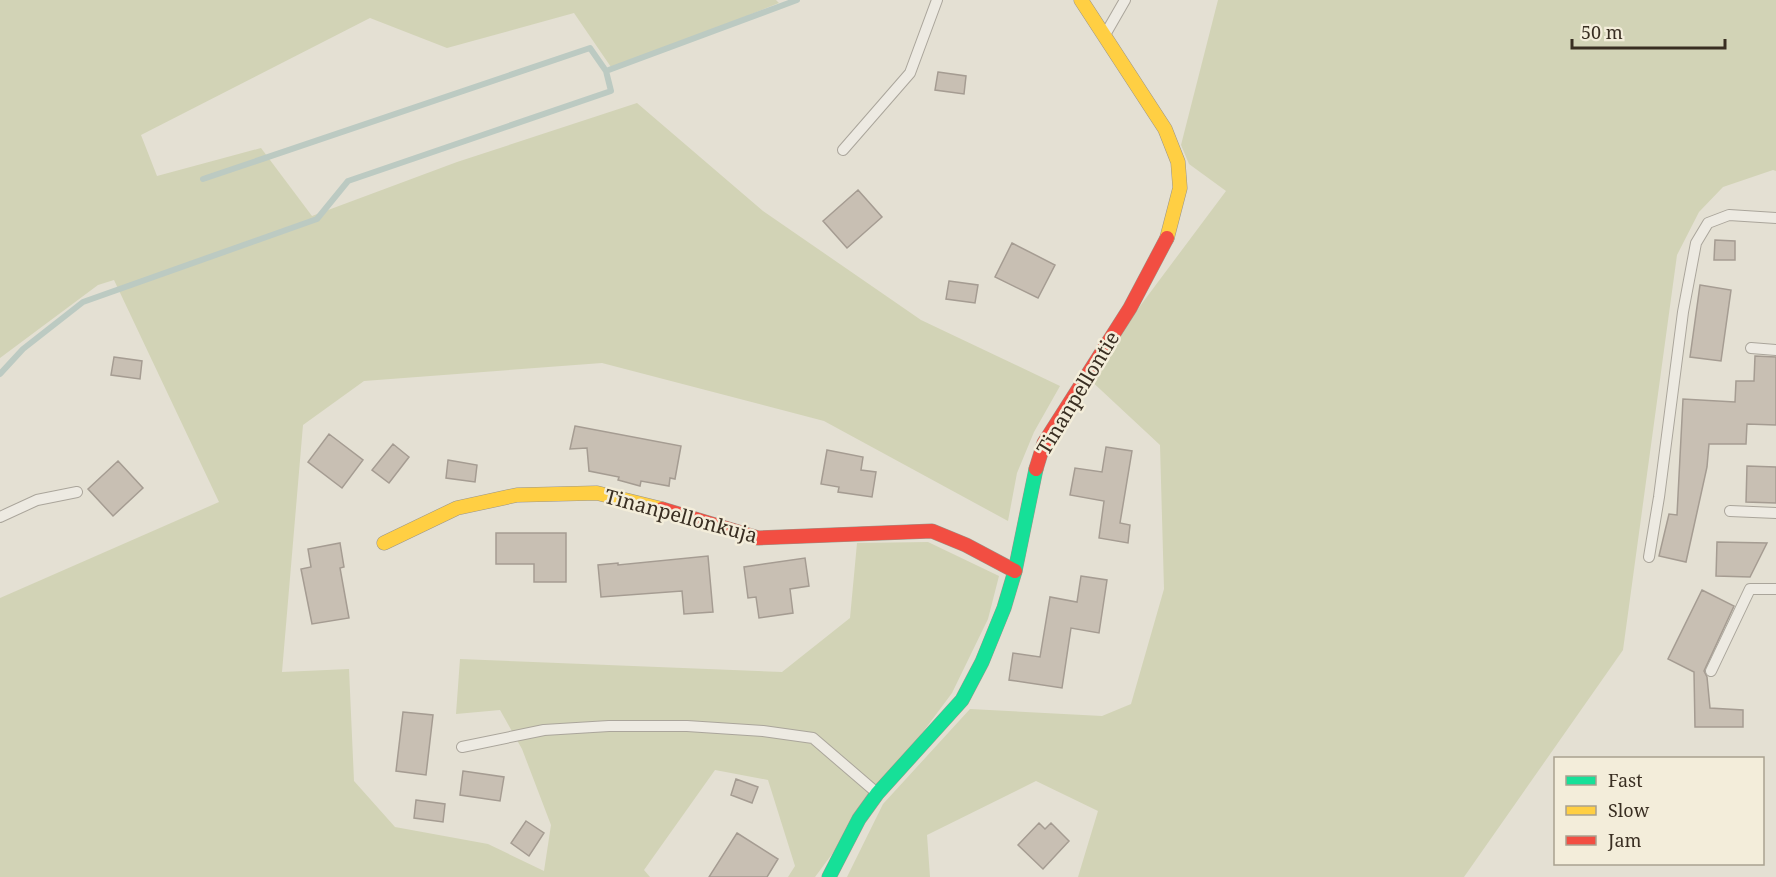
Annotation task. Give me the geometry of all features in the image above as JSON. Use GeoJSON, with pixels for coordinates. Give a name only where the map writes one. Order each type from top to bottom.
{"type":"FeatureCollection","features":[{"type":"Feature","properties":{"kind":"street","name":"Tinanpellontie"},"geometry":{"type":"LineString","coordinates":[[829,877],[859,819],[877,794],[962,700],[982,662],[1004,608],[1015,571],[1033,477],[1044,443],[1130,308],[1166,243],[1179,188],[1178,162],[1165,129],[1081,0]]}},
{"type":"Feature","properties":{"kind":"street","name":"Tinanpellonkuja"},"geometry":{"type":"LineString","coordinates":[[384,543],[457,508],[517,495],[597,493],[680,513],[758,538],[860,536],[932,531],[966,545],[1015,571]]}},
{"type":"Feature","properties":{"kind":"lane"},"geometry":{"type":"LineString","coordinates":[[843,150],[910,73],[937,0]]}},
{"type":"Feature","properties":{"kind":"lane"},"geometry":{"type":"LineString","coordinates":[[1105,36],[1125,0]]}},
{"type":"Feature","properties":{"kind":"lane"},"geometry":{"type":"LineString","coordinates":[[1649,557],[1662,478],[1683,312],[1696,243],[1708,224],[1729,215],[1776,218]]}},
{"type":"Feature","properties":{"kind":"lane"},"geometry":{"type":"LineString","coordinates":[[1751,348],[1776,350]]}},
{"type":"Feature","properties":{"kind":"lane"},"geometry":{"type":"LineString","coordinates":[[0,517],[37,500],[76,492]]}},
{"type":"Feature","properties":{"kind":"lane"},"geometry":{"type":"LineString","coordinates":[[1730,511],[1776,513]]}},
{"type":"Feature","properties":{"kind":"lane"},"geometry":{"type":"LineString","coordinates":[[1711,671],[1750,589],[1776,590]]}},
{"type":"Feature","properties":{"kind":"lane"},"geometry":{"type":"LineString","coordinates":[[462,747],[544,730],[609,726],[687,726],[763,731],[813,738],[877,794]]}},
{"type":"Feature","properties":{"kind":"green space"},"geometry":{"type":"Polygon","coordinates":[[[0,0],[776,0],[779,3],[613,70],[574,13],[447,48],[370,18],[141,135],[157,176],[261,148],[312,216],[457,162],[637,103],[763,211],[921,320],[1060,386],[1034,432],[1017,473],[1008,521],[824,421],[602,363],[364,381],[303,425],[282,672],[349,669],[354,781],[395,827],[488,844],[544,871],[551,825],[522,749],[500,710],[456,714],[460,659],[782,672],[850,618],[857,543],[928,542],[999,576],[988,619],[952,693],[815,877],[788,877],[795,866],[768,780],[715,770],[644,870],[650,877],[0,877],[0,598],[219,502],[114,280],[98,285],[0,358],[0,0]]]}},
{"type":"Feature","properties":{"kind":"green space"},"geometry":{"type":"Polygon","coordinates":[[[1218,0],[1776,0],[1776,171],[1773,170],[1723,187],[1699,212],[1677,255],[1623,650],[1464,877],[1078,877],[1098,811],[1036,781],[927,835],[930,877],[847,877],[883,804],[970,709],[1102,716],[1131,704],[1164,589],[1160,445],[1087,377],[1226,191],[1189,164],[1181,145],[1218,0]]]}},
{"type":"Feature","properties":{"kind":"building"},"geometry":{"type":"Polygon","coordinates":[[[938,72],[966,76],[964,94],[935,90],[938,72]]]}},
{"type":"Feature","properties":{"kind":"building"},"geometry":{"type":"Polygon","coordinates":[[[858,190],[882,217],[847,248],[823,221],[858,190]]]}},
{"type":"Feature","properties":{"kind":"building"},"geometry":{"type":"Polygon","coordinates":[[[1715,240],[1735,241],[1735,260],[1714,260],[1715,240]]]}},
{"type":"Feature","properties":{"kind":"building"},"geometry":{"type":"Polygon","coordinates":[[[1012,243],[1055,265],[1038,298],[995,277],[1012,243]]]}},
{"type":"Feature","properties":{"kind":"building"},"geometry":{"type":"Polygon","coordinates":[[[949,281],[978,285],[975,303],[946,299],[949,281]]]}},
{"type":"Feature","properties":{"kind":"building"},"geometry":{"type":"Polygon","coordinates":[[[1700,285],[1731,290],[1721,361],[1690,357],[1700,285]]]}},
{"type":"Feature","properties":{"kind":"building"},"geometry":{"type":"Polygon","coordinates":[[[1755,356],[1776,357],[1776,425],[1747,424],[1746,444],[1709,444],[1707,467],[1686,562],[1659,556],[1669,514],[1677,515],[1683,399],[1735,402],[1736,381],[1754,381],[1755,356]]]}},
{"type":"Feature","properties":{"kind":"building"},"geometry":{"type":"Polygon","coordinates":[[[114,357],[142,361],[140,379],[111,375],[114,357]]]}},
{"type":"Feature","properties":{"kind":"building"},"geometry":{"type":"Polygon","coordinates":[[[575,426],[681,446],[675,479],[670,478],[669,486],[641,481],[640,486],[618,480],[619,477],[589,471],[587,448],[570,449],[575,426]]]}},
{"type":"Feature","properties":{"kind":"building"},"geometry":{"type":"Polygon","coordinates":[[[329,434],[363,460],[342,488],[308,462],[329,434]]]}},
{"type":"Feature","properties":{"kind":"building"},"geometry":{"type":"Polygon","coordinates":[[[393,444],[409,457],[389,483],[372,470],[393,444]]]}},
{"type":"Feature","properties":{"kind":"building"},"geometry":{"type":"Polygon","coordinates":[[[1106,447],[1132,451],[1120,523],[1130,525],[1128,543],[1099,538],[1104,501],[1070,495],[1075,468],[1102,472],[1106,447]]]}},
{"type":"Feature","properties":{"kind":"building"},"geometry":{"type":"Polygon","coordinates":[[[827,450],[863,457],[861,470],[876,472],[872,497],[838,492],[839,487],[821,484],[827,450]]]}},
{"type":"Feature","properties":{"kind":"building"},"geometry":{"type":"Polygon","coordinates":[[[448,460],[477,465],[475,482],[446,478],[448,460]]]}},
{"type":"Feature","properties":{"kind":"building"},"geometry":{"type":"Polygon","coordinates":[[[118,461],[143,488],[113,516],[88,489],[118,461]]]}},
{"type":"Feature","properties":{"kind":"building"},"geometry":{"type":"Polygon","coordinates":[[[1747,466],[1776,467],[1776,503],[1746,502],[1747,466]]]}},
{"type":"Feature","properties":{"kind":"building"},"geometry":{"type":"Polygon","coordinates":[[[496,533],[566,533],[566,582],[534,582],[534,564],[496,564],[496,533]]]}},
{"type":"Feature","properties":{"kind":"building"},"geometry":{"type":"Polygon","coordinates":[[[1717,542],[1767,543],[1750,577],[1716,576],[1717,542]]]}},
{"type":"Feature","properties":{"kind":"building"},"geometry":{"type":"Polygon","coordinates":[[[340,543],[344,567],[340,568],[349,618],[312,624],[301,569],[311,567],[308,549],[340,543]]]}},
{"type":"Feature","properties":{"kind":"building"},"geometry":{"type":"Polygon","coordinates":[[[708,556],[713,612],[684,614],[682,591],[601,597],[598,565],[708,556]]]}},
{"type":"Feature","properties":{"kind":"building"},"geometry":{"type":"Polygon","coordinates":[[[805,558],[809,586],[790,589],[793,613],[759,618],[756,597],[748,598],[744,567],[805,558]]]}},
{"type":"Feature","properties":{"kind":"building"},"geometry":{"type":"Polygon","coordinates":[[[1081,576],[1107,580],[1099,633],[1071,628],[1062,688],[1009,680],[1013,653],[1040,657],[1050,597],[1077,602],[1081,576]]]}},
{"type":"Feature","properties":{"kind":"building"},"geometry":{"type":"Polygon","coordinates":[[[1702,590],[1734,606],[1704,671],[1707,677],[1710,708],[1743,710],[1743,727],[1695,727],[1694,672],[1668,659],[1702,590]]]}},
{"type":"Feature","properties":{"kind":"building"},"geometry":{"type":"Polygon","coordinates":[[[403,712],[433,715],[426,775],[396,771],[403,712]]]}},
{"type":"Feature","properties":{"kind":"building"},"geometry":{"type":"Polygon","coordinates":[[[463,771],[504,777],[500,801],[460,795],[463,771]]]}},
{"type":"Feature","properties":{"kind":"building"},"geometry":{"type":"Polygon","coordinates":[[[736,779],[758,787],[752,803],[731,795],[736,779]]]}},
{"type":"Feature","properties":{"kind":"building"},"geometry":{"type":"Polygon","coordinates":[[[416,800],[445,804],[443,822],[414,818],[416,800]]]}},
{"type":"Feature","properties":{"kind":"building"},"geometry":{"type":"Polygon","coordinates":[[[526,821],[544,833],[529,856],[511,843],[526,821]]]}},
{"type":"Feature","properties":{"kind":"building"},"geometry":{"type":"Polygon","coordinates":[[[1039,823],[1045,829],[1051,823],[1069,841],[1043,869],[1018,845],[1039,823]]]}},
{"type":"Feature","properties":{"kind":"building"},"geometry":{"type":"Polygon","coordinates":[[[737,833],[778,859],[767,877],[709,877],[737,833]]]}},
{"type":"Feature","properties":{"kind":"waterway"},"geometry":{"type":"LineString","coordinates":[[0,374],[23,349],[83,302],[317,219],[348,181],[611,91],[606,71],[797,0]]}},
{"type":"Feature","properties":{"kind":"waterway"},"geometry":{"type":"LineString","coordinates":[[203,179],[590,48],[606,71]]}},
{"type":"Feature","properties":{"kind":"traffic: fast"},"geometry":{"type":"LineString","coordinates":[[829,877],[859,819],[877,794],[962,700],[982,662],[1004,608],[1015,571],[1036,469]]}},
{"type":"Feature","properties":{"kind":"traffic: slow"},"geometry":{"type":"LineString","coordinates":[[1081,0],[1165,129],[1178,162],[1180,188],[1167,238]]}},
{"type":"Feature","properties":{"kind":"traffic: slow"},"geometry":{"type":"LineString","coordinates":[[384,543],[457,508],[517,495],[597,493],[662,509]]}},
{"type":"Feature","properties":{"kind":"traffic: jam"},"geometry":{"type":"LineString","coordinates":[[1036,469],[1044,443],[1130,308],[1167,238]]}},
{"type":"Feature","properties":{"kind":"traffic: jam"},"geometry":{"type":"LineString","coordinates":[[662,509],[758,538],[932,531],[966,545],[1015,571]]}}]}
